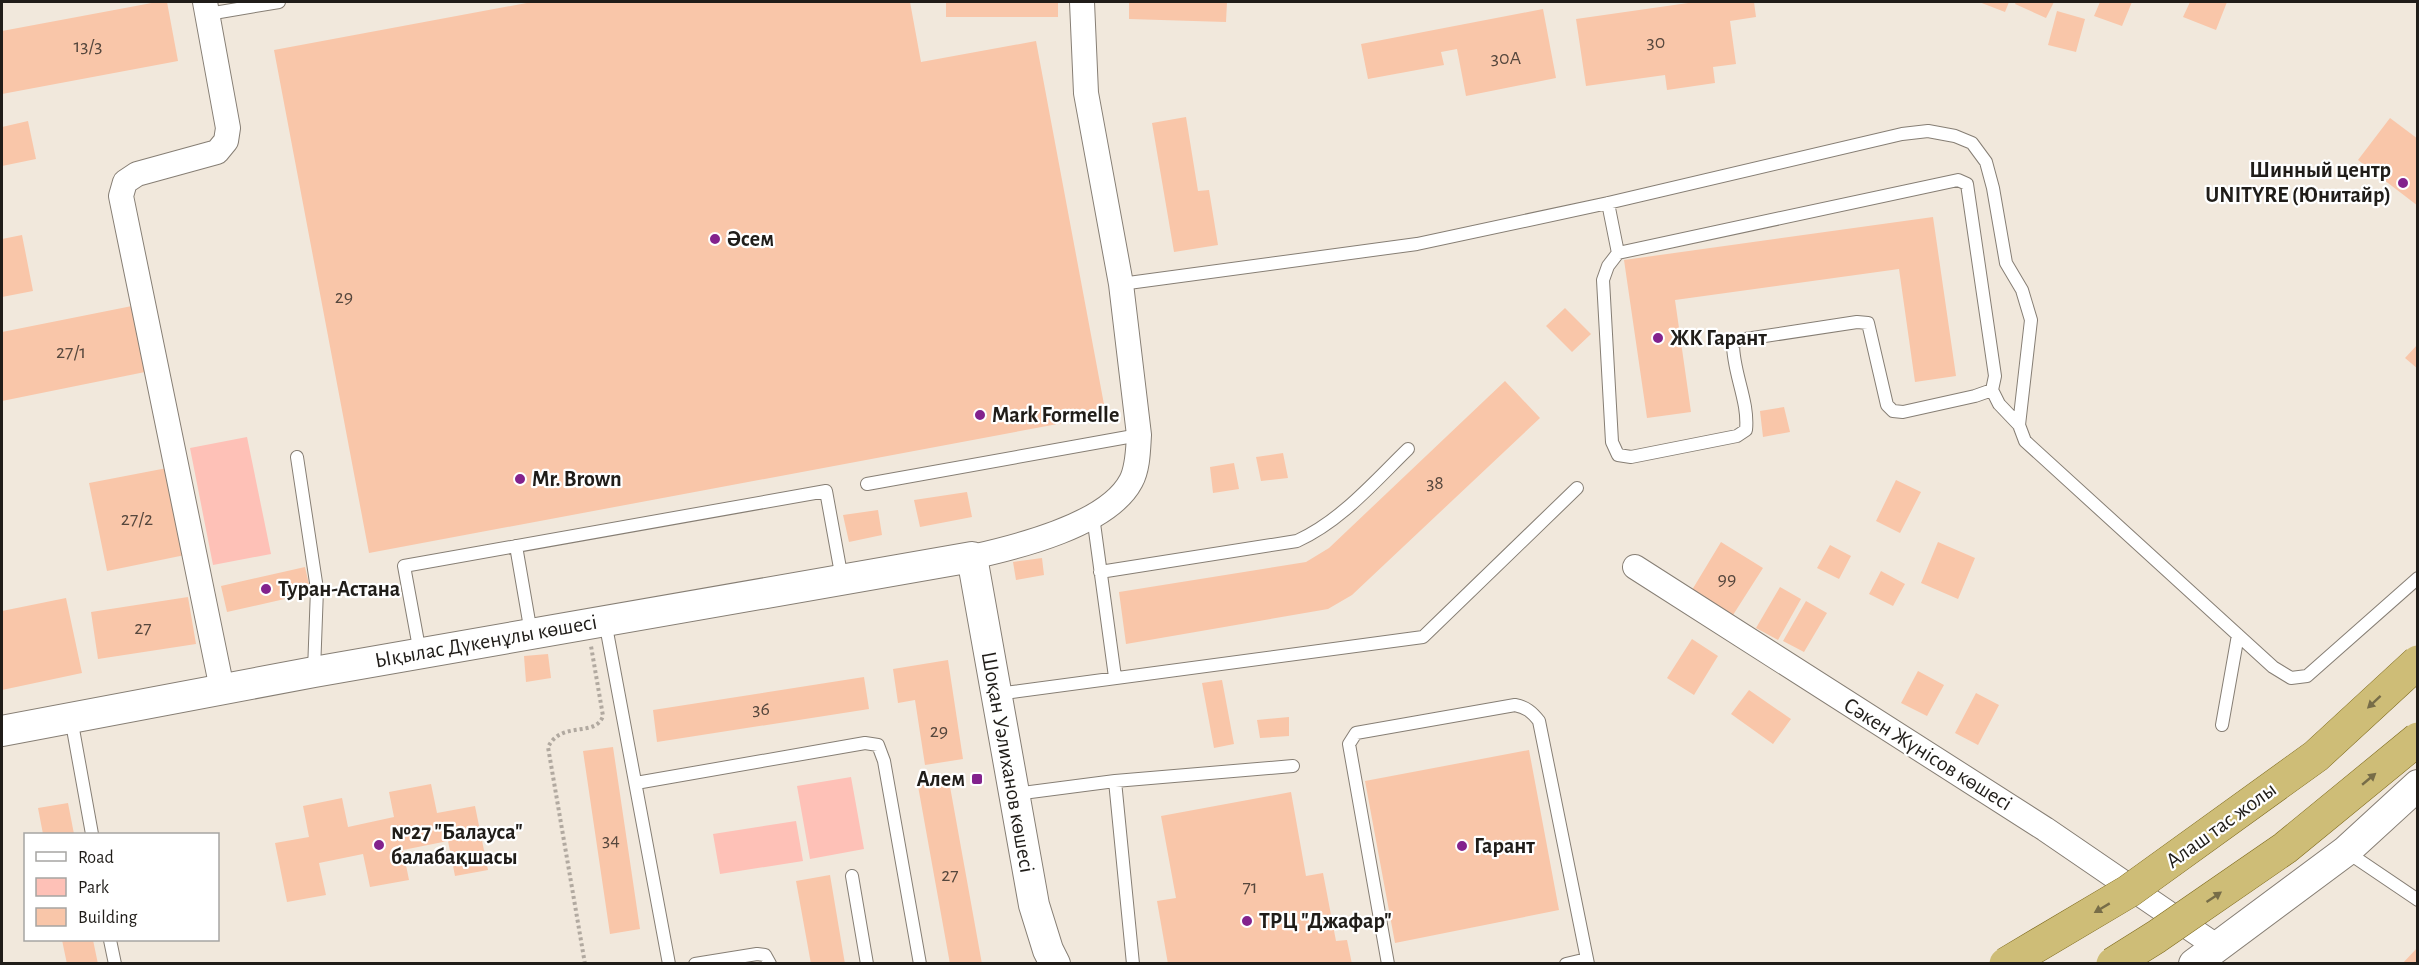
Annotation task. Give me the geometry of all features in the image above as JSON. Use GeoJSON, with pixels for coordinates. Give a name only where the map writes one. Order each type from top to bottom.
{"type":"FeatureCollection","features":[{"type":"Feature","properties":{"kind":"main road","name":"Алаш тас жолы"},"geometry":{"type":"LineString","coordinates":[[2006,963],[2129,891],[2316,756],[2418,662]]}},
{"type":"Feature","properties":{"kind":"main road"},"geometry":{"type":"LineString","coordinates":[[2113,963],[2156,937],[2285,848],[2418,739]]}},
{"type":"Feature","properties":{"kind":"street"},"geometry":{"type":"LineString","coordinates":[[972,557],[1048,536],[1093,516],[1116,501],[1131,481],[1137,460],[1140,435],[1121,284],[1086,93],[1082,2]]}},
{"type":"Feature","properties":{"kind":"street"},"geometry":{"type":"LineString","coordinates":[[206,8],[228,128],[226,141],[217,152],[137,174],[124,182],[121,196],[222,688]]}},
{"type":"Feature","properties":{"kind":"street","name":"Ықылас Дүкенұлы көшесі"},"geometry":{"type":"LineString","coordinates":[[2,731],[222,688],[972,557]]}},
{"type":"Feature","properties":{"kind":"street","name":"Шоқан Уәлиханов көшесі"},"geometry":{"type":"LineString","coordinates":[[972,557],[1034,905],[1048,950],[1055,963]]}},
{"type":"Feature","properties":{"kind":"street","name":"Сәкен Жүнісов көшесі"},"geometry":{"type":"LineString","coordinates":[[1635,567],[2045,829],[2205,955]]}},
{"type":"Feature","properties":{"kind":"street"},"geometry":{"type":"LineString","coordinates":[[2205,955],[2346,851],[2418,786]]}},
{"type":"Feature","properties":{"kind":"lane"},"geometry":{"type":"LineString","coordinates":[[206,8],[279,2]]}},
{"type":"Feature","properties":{"kind":"lane"},"geometry":{"type":"LineString","coordinates":[[1121,284],[1417,244],[1608,203],[1902,134],[1928,131],[1955,136],[1972,143],[1986,162],[1993,188],[2006,263],[2022,290],[2031,320],[2019,425]]}},
{"type":"Feature","properties":{"kind":"lane"},"geometry":{"type":"LineString","coordinates":[[1992,390],[1903,412],[1893,411],[1887,405],[1868,323],[1857,322],[1739,340],[1733,344],[1733,356],[1747,419],[1746,430],[1737,436],[1631,457],[1618,454],[1612,442],[1603,280],[1608,267],[1618,253],[1958,180],[1967,184],[1995,376],[1992,390],[1999,404],[2019,425],[2025,441],[2273,667],[2290,678],[2307,676],[2418,578]]}},
{"type":"Feature","properties":{"kind":"lane"},"geometry":{"type":"LineString","coordinates":[[1608,203],[1618,253]]}},
{"type":"Feature","properties":{"kind":"lane"},"geometry":{"type":"LineString","coordinates":[[867,484],[1140,435]]}},
{"type":"Feature","properties":{"kind":"lane"},"geometry":{"type":"LineString","coordinates":[[1101,572],[1297,541],[1318,531],[1341,513],[1408,448]]}},
{"type":"Feature","properties":{"kind":"lane"},"geometry":{"type":"LineString","coordinates":[[297,457],[317,589],[314,672]]}},
{"type":"Feature","properties":{"kind":"lane"},"geometry":{"type":"LineString","coordinates":[[996,695],[1115,677],[1423,637],[1577,488]]}},
{"type":"Feature","properties":{"kind":"lane"},"geometry":{"type":"LineString","coordinates":[[420,653],[404,566],[826,491],[842,579]]}},
{"type":"Feature","properties":{"kind":"lane"},"geometry":{"type":"LineString","coordinates":[[1093,516],[1115,677]]}},
{"type":"Feature","properties":{"kind":"lane"},"geometry":{"type":"LineString","coordinates":[[516,546],[531,633]]}},
{"type":"Feature","properties":{"kind":"lane"},"geometry":{"type":"LineString","coordinates":[[596,622],[636,783],[669,963]]}},
{"type":"Feature","properties":{"kind":"lane"},"geometry":{"type":"LineString","coordinates":[[2222,725],[2238,635]]}},
{"type":"Feature","properties":{"kind":"lane"},"geometry":{"type":"LineString","coordinates":[[1388,963],[1349,744],[1356,733],[1515,705],[1524,706],[1539,721],[1587,961],[1566,963]]}},
{"type":"Feature","properties":{"kind":"lane"},"geometry":{"type":"LineString","coordinates":[[71,718],[92,833]]}},
{"type":"Feature","properties":{"kind":"lane"},"geometry":{"type":"LineString","coordinates":[[636,783],[865,742],[878,744],[884,761],[920,963]]}},
{"type":"Feature","properties":{"kind":"lane"},"geometry":{"type":"LineString","coordinates":[[1014,794],[1115,781],[1293,766]]}},
{"type":"Feature","properties":{"kind":"lane"},"geometry":{"type":"LineString","coordinates":[[1115,781],[1133,963]]}},
{"type":"Feature","properties":{"kind":"lane"},"geometry":{"type":"LineString","coordinates":[[2346,851],[2418,900]]}},
{"type":"Feature","properties":{"kind":"lane"},"geometry":{"type":"LineString","coordinates":[[852,876],[867,963]]}},
{"type":"Feature","properties":{"kind":"lane"},"geometry":{"type":"LineString","coordinates":[[110,941],[115,963]]}},
{"type":"Feature","properties":{"kind":"lane"},"geometry":{"type":"LineString","coordinates":[[695,963],[757,954],[765,955],[770,963]]}},
{"type":"Feature","properties":{"kind":"path"},"geometry":{"type":"LineString","coordinates":[[585,963],[548,747],[553,737],[564,732],[596,726],[603,716],[596,622]]}},
{"type":"Feature","properties":{"kind":"green space"},"geometry":{"type":"Polygon","coordinates":[[[247,437],[271,554],[213,565],[190,448],[247,437]]]}},
{"type":"Feature","properties":{"kind":"green space"},"geometry":{"type":"Polygon","coordinates":[[[851,777],[864,849],[810,859],[797,786],[851,777]]]}},
{"type":"Feature","properties":{"kind":"green space"},"geometry":{"type":"Polygon","coordinates":[[[796,821],[803,861],[720,874],[713,834],[796,821]]]}},
{"type":"Feature","properties":{"kind":"building"},"geometry":{"type":"Polygon","coordinates":[[[167,2],[178,61],[2,94],[2,31],[167,2]]]}},
{"type":"Feature","properties":{"kind":"building","name":"Әсем"},"geometry":{"type":"Polygon","coordinates":[[[532,2],[910,2],[921,62],[1036,41],[1106,415],[369,553],[274,50],[532,2]]]}},
{"type":"Feature","properties":{"kind":"building"},"geometry":{"type":"Polygon","coordinates":[[[946,2],[1058,2],[1058,17],[946,17],[946,2]]]}},
{"type":"Feature","properties":{"kind":"building"},"geometry":{"type":"Polygon","coordinates":[[[1129,2],[1227,2],[1226,22],[1129,19],[1129,2]]]}},
{"type":"Feature","properties":{"kind":"building"},"geometry":{"type":"Polygon","coordinates":[[[1695,2],[1754,2],[1756,17],[1730,21],[1736,64],[1713,67],[1715,83],[1667,90],[1665,75],[1586,86],[1576,19],[1695,2]]]}},
{"type":"Feature","properties":{"kind":"building"},"geometry":{"type":"Polygon","coordinates":[[[1979,2],[2009,2],[2005,12],[1979,2]]]}},
{"type":"Feature","properties":{"kind":"building"},"geometry":{"type":"Polygon","coordinates":[[[2016,2],[2054,2],[2046,18],[2015,4],[2016,2]]]}},
{"type":"Feature","properties":{"kind":"building"},"geometry":{"type":"Polygon","coordinates":[[[2100,2],[2132,2],[2122,26],[2094,16],[2100,2]]]}},
{"type":"Feature","properties":{"kind":"building"},"geometry":{"type":"Polygon","coordinates":[[[2190,2],[2227,2],[2216,30],[2183,17],[2190,2]]]}},
{"type":"Feature","properties":{"kind":"building"},"geometry":{"type":"Polygon","coordinates":[[[1543,9],[1556,78],[1466,96],[1457,49],[1441,52],[1444,65],[1368,79],[1361,44],[1543,9]]]}},
{"type":"Feature","properties":{"kind":"building"},"geometry":{"type":"Polygon","coordinates":[[[2057,11],[2085,19],[2076,52],[2048,45],[2057,11]]]}},
{"type":"Feature","properties":{"kind":"building"},"geometry":{"type":"Polygon","coordinates":[[[1186,117],[1198,191],[1209,190],[1218,245],[1174,252],[1152,123],[1186,117]]]}},
{"type":"Feature","properties":{"kind":"building","name":"Шинный центр UNITYRE (Юнитайр)"},"geometry":{"type":"Polygon","coordinates":[[[2390,118],[2418,139],[2418,206],[2358,160],[2390,118]]]}},
{"type":"Feature","properties":{"kind":"building"},"geometry":{"type":"Polygon","coordinates":[[[28,121],[36,159],[2,166],[2,127],[28,121]]]}},
{"type":"Feature","properties":{"kind":"building","name":"ЖК Гарант"},"geometry":{"type":"Polygon","coordinates":[[[1933,217],[1956,376],[1915,382],[1899,269],[1675,300],[1691,412],[1647,418],[1624,260],[1933,217]]]}},
{"type":"Feature","properties":{"kind":"building"},"geometry":{"type":"Polygon","coordinates":[[[22,235],[33,291],[2,297],[2,239],[22,235]]]}},
{"type":"Feature","properties":{"kind":"building"},"geometry":{"type":"Polygon","coordinates":[[[132,306],[145,372],[2,401],[2,332],[132,306]]]}},
{"type":"Feature","properties":{"kind":"building"},"geometry":{"type":"Polygon","coordinates":[[[1565,308],[1591,334],[1572,352],[1546,326],[1565,308]]]}},
{"type":"Feature","properties":{"kind":"building"},"geometry":{"type":"Polygon","coordinates":[[[2418,344],[2418,369],[2405,358],[2418,344]]]}},
{"type":"Feature","properties":{"kind":"building"},"geometry":{"type":"Polygon","coordinates":[[[1505,381],[1540,418],[1352,595],[1328,609],[1126,644],[1119,592],[1306,562],[1329,548],[1505,381]]]}},
{"type":"Feature","properties":{"kind":"building"},"geometry":{"type":"Polygon","coordinates":[[[1784,407],[1790,432],[1763,437],[1760,411],[1784,407]]]}},
{"type":"Feature","properties":{"kind":"building"},"geometry":{"type":"Polygon","coordinates":[[[1283,453],[1288,478],[1261,481],[1256,457],[1283,453]]]}},
{"type":"Feature","properties":{"kind":"building"},"geometry":{"type":"Polygon","coordinates":[[[1234,463],[1239,489],[1213,493],[1210,467],[1234,463]]]}},
{"type":"Feature","properties":{"kind":"building"},"geometry":{"type":"Polygon","coordinates":[[[167,468],[185,555],[107,571],[89,483],[167,468]]]}},
{"type":"Feature","properties":{"kind":"building"},"geometry":{"type":"Polygon","coordinates":[[[1896,480],[1921,492],[1900,533],[1876,521],[1896,480]]]}},
{"type":"Feature","properties":{"kind":"building"},"geometry":{"type":"Polygon","coordinates":[[[967,492],[972,517],[920,527],[914,500],[967,492]]]}},
{"type":"Feature","properties":{"kind":"building"},"geometry":{"type":"Polygon","coordinates":[[[878,510],[882,535],[849,542],[843,515],[878,510]]]}},
{"type":"Feature","properties":{"kind":"building"},"geometry":{"type":"Polygon","coordinates":[[[1721,542],[1763,568],[1733,615],[1692,590],[1721,542]]]}},
{"type":"Feature","properties":{"kind":"building"},"geometry":{"type":"Polygon","coordinates":[[[1938,542],[1975,558],[1958,599],[1921,583],[1938,542]]]}},
{"type":"Feature","properties":{"kind":"building"},"geometry":{"type":"Polygon","coordinates":[[[1830,545],[1851,556],[1839,579],[1817,568],[1830,545]]]}},
{"type":"Feature","properties":{"kind":"building"},"geometry":{"type":"Polygon","coordinates":[[[1042,558],[1044,575],[1016,580],[1013,562],[1042,558]]]}},
{"type":"Feature","properties":{"kind":"building","name":"Туран-Астана"},"geometry":{"type":"Polygon","coordinates":[[[305,567],[311,593],[227,612],[221,586],[305,567]]]}},
{"type":"Feature","properties":{"kind":"building"},"geometry":{"type":"Polygon","coordinates":[[[1881,571],[1905,584],[1893,606],[1869,594],[1881,571]]]}},
{"type":"Feature","properties":{"kind":"building"},"geometry":{"type":"Polygon","coordinates":[[[1780,587],[1801,599],[1778,640],[1756,628],[1780,587]]]}},
{"type":"Feature","properties":{"kind":"building"},"geometry":{"type":"Polygon","coordinates":[[[188,597],[196,644],[98,659],[91,612],[188,597]]]}},
{"type":"Feature","properties":{"kind":"building"},"geometry":{"type":"Polygon","coordinates":[[[66,598],[82,673],[2,690],[2,611],[66,598]]]}},
{"type":"Feature","properties":{"kind":"building"},"geometry":{"type":"Polygon","coordinates":[[[1806,601],[1827,613],[1804,652],[1783,641],[1806,601]]]}},
{"type":"Feature","properties":{"kind":"building"},"geometry":{"type":"Polygon","coordinates":[[[1692,639],[1718,656],[1694,695],[1667,678],[1692,639]]]}},
{"type":"Feature","properties":{"kind":"building"},"geometry":{"type":"Polygon","coordinates":[[[548,654],[551,678],[526,682],[524,656],[548,654]]]}},
{"type":"Feature","properties":{"kind":"building"},"geometry":{"type":"Polygon","coordinates":[[[948,660],[963,759],[925,765],[915,700],[898,703],[893,669],[948,660]]]}},
{"type":"Feature","properties":{"kind":"building"},"geometry":{"type":"Polygon","coordinates":[[[1918,671],[1944,685],[1927,716],[1901,703],[1918,671]]]}},
{"type":"Feature","properties":{"kind":"building"},"geometry":{"type":"Polygon","coordinates":[[[864,677],[869,709],[657,742],[653,710],[864,677]]]}},
{"type":"Feature","properties":{"kind":"building"},"geometry":{"type":"Polygon","coordinates":[[[1222,680],[1234,744],[1214,748],[1202,683],[1222,680]]]}},
{"type":"Feature","properties":{"kind":"building"},"geometry":{"type":"Polygon","coordinates":[[[1749,690],[1791,719],[1773,744],[1731,714],[1749,690]]]}},
{"type":"Feature","properties":{"kind":"building"},"geometry":{"type":"Polygon","coordinates":[[[1976,693],[1999,705],[1978,745],[1955,733],[1976,693]]]}},
{"type":"Feature","properties":{"kind":"building"},"geometry":{"type":"Polygon","coordinates":[[[1289,717],[1289,736],[1260,738],[1257,720],[1289,717]]]}},
{"type":"Feature","properties":{"kind":"building"},"geometry":{"type":"Polygon","coordinates":[[[613,747],[640,929],[610,934],[583,751],[613,747]]]}},
{"type":"Feature","properties":{"kind":"building","name":"Гарант"},"geometry":{"type":"Polygon","coordinates":[[[1529,750],[1559,910],[1395,943],[1365,781],[1529,750]]]}},
{"type":"Feature","properties":{"kind":"building"},"geometry":{"type":"Polygon","coordinates":[[[949,781],[982,964],[950,964],[918,786],[949,781]]]}},
{"type":"Feature","properties":{"kind":"building"},"geometry":{"type":"Polygon","coordinates":[[[431,784],[437,813],[475,806],[488,870],[455,876],[448,841],[403,850],[409,880],[370,887],[363,854],[319,863],[326,895],[287,902],[275,843],[309,837],[303,806],[342,798],[348,827],[394,817],[389,792],[431,784]]]}},
{"type":"Feature","properties":{"kind":"building"},"geometry":{"type":"Polygon","coordinates":[[[1291,792],[1306,876],[1323,873],[1336,941],[1347,940],[1352,964],[1168,964],[1157,901],[1176,898],[1161,816],[1291,792]]]}},
{"type":"Feature","properties":{"kind":"building"},"geometry":{"type":"Polygon","coordinates":[[[68,803],[74,833],[43,833],[38,808],[68,803]]]}},
{"type":"Feature","properties":{"kind":"building"},"geometry":{"type":"Polygon","coordinates":[[[830,875],[845,964],[811,964],[796,881],[830,875]]]}},
{"type":"Feature","properties":{"kind":"building"},"geometry":{"type":"Polygon","coordinates":[[[62,941],[93,941],[98,964],[67,964],[62,941]]]}},
{"type":"Feature","properties":{"kind":"building"},"geometry":{"type":"Polygon","coordinates":[[[2418,947],[2418,964],[2402,964],[2418,947]]]}},
{"type":"Feature","properties":{"kind":"place","name":"Шинный центр UNITYRE (Юнитайр)"},"geometry":{"type":"Point","coordinates":[2403,183]}},
{"type":"Feature","properties":{"kind":"place","name":"Әсем"},"geometry":{"type":"Point","coordinates":[715,239]}},
{"type":"Feature","properties":{"kind":"place","name":"ЖК Гарант"},"geometry":{"type":"Point","coordinates":[1658,338]}},
{"type":"Feature","properties":{"kind":"place","name":"Mark Formelle"},"geometry":{"type":"Point","coordinates":[980,415]}},
{"type":"Feature","properties":{"kind":"place","name":"Mr. Brown"},"geometry":{"type":"Point","coordinates":[520,479]}},
{"type":"Feature","properties":{"kind":"place","name":"Туран-Астана"},"geometry":{"type":"Point","coordinates":[266,589]}},
{"type":"Feature","properties":{"kind":"place","name":"Алем"},"geometry":{"type":"Point","coordinates":[977,779]}},
{"type":"Feature","properties":{"kind":"place","name":"№27 \"Балауса\" балабақшасы"},"geometry":{"type":"Point","coordinates":[379,845]}},
{"type":"Feature","properties":{"kind":"place","name":"Гарант"},"geometry":{"type":"Point","coordinates":[1462,846]}},
{"type":"Feature","properties":{"kind":"place","name":"ТРЦ \"Джафар\""},"geometry":{"type":"Point","coordinates":[1247,921]}}]}
